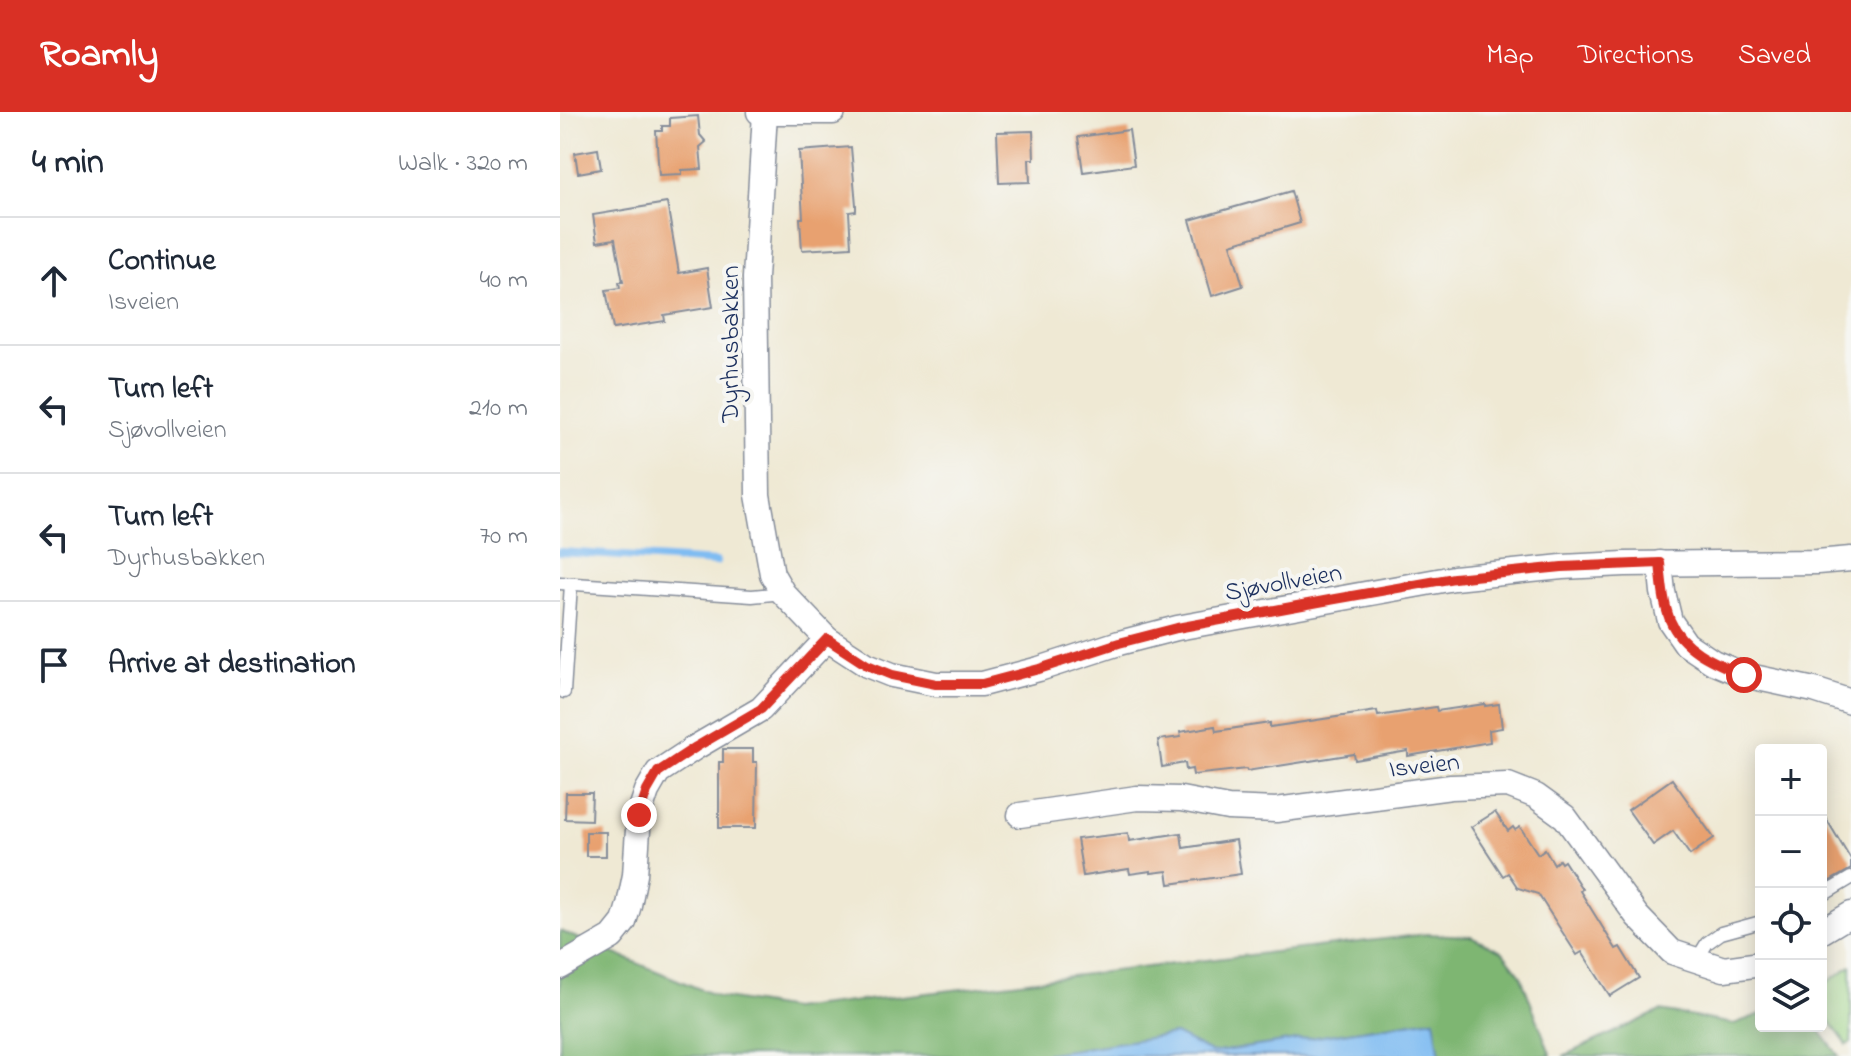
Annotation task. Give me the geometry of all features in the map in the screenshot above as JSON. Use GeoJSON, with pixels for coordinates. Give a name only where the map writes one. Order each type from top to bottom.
{"type":"FeatureCollection","features":[{"type":"Feature","properties":{"kind":"street"},"geometry":{"type":"LineString","coordinates":[[759,112],[833,112]]}},
{"type":"Feature","properties":{"kind":"street","name":"Dyrhusbakken"},"geometry":{"type":"LineString","coordinates":[[765,113],[755,278],[757,468],[758,495],[778,584]]}},
{"type":"Feature","properties":{"kind":"street","name":"Sjøvollveien"},"geometry":{"type":"LineString","coordinates":[[778,584],[827,639],[867,665],[892,675],[936,684],[982,684],[1177,628],[1454,578],[1660,563],[1851,559]]}},
{"type":"Feature","properties":{"kind":"street"},"geometry":{"type":"LineString","coordinates":[[1660,563],[1670,621],[1686,644],[1713,662],[1744,675],[1814,690],[1851,702]]}},
{"type":"Feature","properties":{"kind":"street"},"geometry":{"type":"LineString","coordinates":[[560,967],[612,937],[624,922],[635,875],[639,815],[658,772],[761,709],[827,639]]}},
{"type":"Feature","properties":{"kind":"street","name":"Isveien"},"geometry":{"type":"LineString","coordinates":[[1020,815],[1137,798],[1181,799],[1228,808],[1276,810],[1451,787],[1508,785],[1536,796],[1565,817],[1637,916],[1672,952],[1724,969],[1755,965]]}},
{"type":"Feature","properties":{"kind":"street"},"geometry":{"type":"LineString","coordinates":[[1827,928],[1851,914]]}},
{"type":"Feature","properties":{"kind":"lane"},"geometry":{"type":"LineString","coordinates":[[564,692],[566,583],[752,596],[778,584]]}},
{"type":"Feature","properties":{"kind":"lane"},"geometry":{"type":"LineString","coordinates":[[1827,892],[1851,878]]}},
{"type":"Feature","properties":{"kind":"lane"},"geometry":{"type":"LineString","coordinates":[[1696,961],[1707,943],[1721,933],[1755,924]]}},
{"type":"Feature","properties":{"kind":"green space"},"geometry":{"type":"Polygon","coordinates":[[[560,931],[719,997],[791,1009],[1427,934],[1471,936],[1502,951],[1520,974],[1551,1056],[1440,1056],[1433,1019],[1212,1053],[1175,1034],[1032,1056],[560,1056],[560,931]]]}},
{"type":"Feature","properties":{"kind":"green space"},"geometry":{"type":"Polygon","coordinates":[[[1851,966],[1851,1042],[1847,1045],[1827,1017],[1827,983],[1851,966]]]}},
{"type":"Feature","properties":{"kind":"green space"},"geometry":{"type":"Polygon","coordinates":[[[1660,1011],[1734,1024],[1755,1016],[1755,1032],[1821,1032],[1839,1056],[1563,1056],[1660,1011]]]}},
{"type":"Feature","properties":{"kind":"water"},"geometry":{"type":"Polygon","coordinates":[[[1434,1019],[1440,1056],[1032,1056],[1175,1034],[1212,1053],[1434,1019]]]}},
{"type":"Feature","properties":{"kind":"building"},"geometry":{"type":"Polygon","coordinates":[[[698,116],[700,135],[706,142],[700,147],[702,169],[659,175],[656,131],[662,131],[662,126],[670,126],[670,118],[698,116]]]}},
{"type":"Feature","properties":{"kind":"building"},"geometry":{"type":"Polygon","coordinates":[[[1129,130],[1134,165],[1083,172],[1078,137],[1129,130]]]}},
{"type":"Feature","properties":{"kind":"building"},"geometry":{"type":"Polygon","coordinates":[[[1033,131],[1034,159],[1029,159],[1030,182],[999,183],[997,132],[1033,131]]]}},
{"type":"Feature","properties":{"kind":"building"},"geometry":{"type":"Polygon","coordinates":[[[851,147],[856,211],[849,212],[851,247],[802,250],[799,151],[851,147]]]}},
{"type":"Feature","properties":{"kind":"building"},"geometry":{"type":"Polygon","coordinates":[[[598,149],[601,169],[578,173],[575,153],[598,149]]]}},
{"type":"Feature","properties":{"kind":"building"},"geometry":{"type":"Polygon","coordinates":[[[1291,191],[1300,223],[1231,244],[1243,286],[1212,296],[1190,220],[1291,191]]]}},
{"type":"Feature","properties":{"kind":"building"},"geometry":{"type":"Polygon","coordinates":[[[667,203],[679,273],[707,268],[713,307],[664,315],[665,321],[613,329],[606,290],[620,288],[619,282],[623,282],[615,239],[597,242],[593,215],[667,203]]]}},
{"type":"Feature","properties":{"kind":"building"},"geometry":{"type":"Polygon","coordinates":[[[1499,704],[1502,728],[1489,730],[1490,742],[1408,756],[1408,751],[1355,760],[1354,754],[1247,771],[1193,775],[1192,769],[1186,770],[1185,763],[1162,767],[1158,740],[1181,737],[1180,732],[1215,726],[1216,731],[1270,723],[1270,727],[1377,711],[1378,716],[1436,707],[1437,711],[1499,704]]]}},
{"type":"Feature","properties":{"kind":"building"},"geometry":{"type":"Polygon","coordinates":[[[723,749],[753,749],[753,762],[757,762],[756,828],[719,828],[719,762],[723,762],[723,749]]]}},
{"type":"Feature","properties":{"kind":"building"},"geometry":{"type":"Polygon","coordinates":[[[1672,779],[1714,838],[1690,855],[1673,831],[1653,845],[1628,810],[1672,779]]]}},
{"type":"Feature","properties":{"kind":"building"},"geometry":{"type":"Polygon","coordinates":[[[566,793],[592,793],[591,820],[565,819],[566,793]]]}},
{"type":"Feature","properties":{"kind":"building"},"geometry":{"type":"Polygon","coordinates":[[[1495,812],[1508,831],[1520,827],[1538,854],[1545,849],[1554,864],[1564,861],[1616,949],[1620,947],[1639,978],[1610,996],[1582,952],[1577,955],[1538,894],[1518,888],[1508,873],[1503,876],[1471,827],[1495,812]]]}},
{"type":"Feature","properties":{"kind":"building"},"geometry":{"type":"Polygon","coordinates":[[[1827,820],[1851,860],[1851,869],[1827,883],[1827,820]]]}},
{"type":"Feature","properties":{"kind":"building"},"geometry":{"type":"Polygon","coordinates":[[[586,832],[606,832],[606,856],[586,856],[586,832]]]}},
{"type":"Feature","properties":{"kind":"building"},"geometry":{"type":"Polygon","coordinates":[[[1128,833],[1129,841],[1181,833],[1183,848],[1236,840],[1241,874],[1169,884],[1167,871],[1130,874],[1129,869],[1083,876],[1077,839],[1128,833]]]}},
{"type":"Feature","properties":{"kind":"waterway"},"geometry":{"type":"LineString","coordinates":[[560,552],[716,562]]}},
{"type":"Feature","properties":{"kind":"route"},"geometry":{"type":"LineString","coordinates":[[639,815],[658,772],[761,709],[827,639],[867,665],[892,675],[936,684],[982,684],[1177,628],[1335,599],[1454,578],[1562,567],[1660,563],[1670,621],[1686,644],[1713,662],[1744,675]]}}]}
